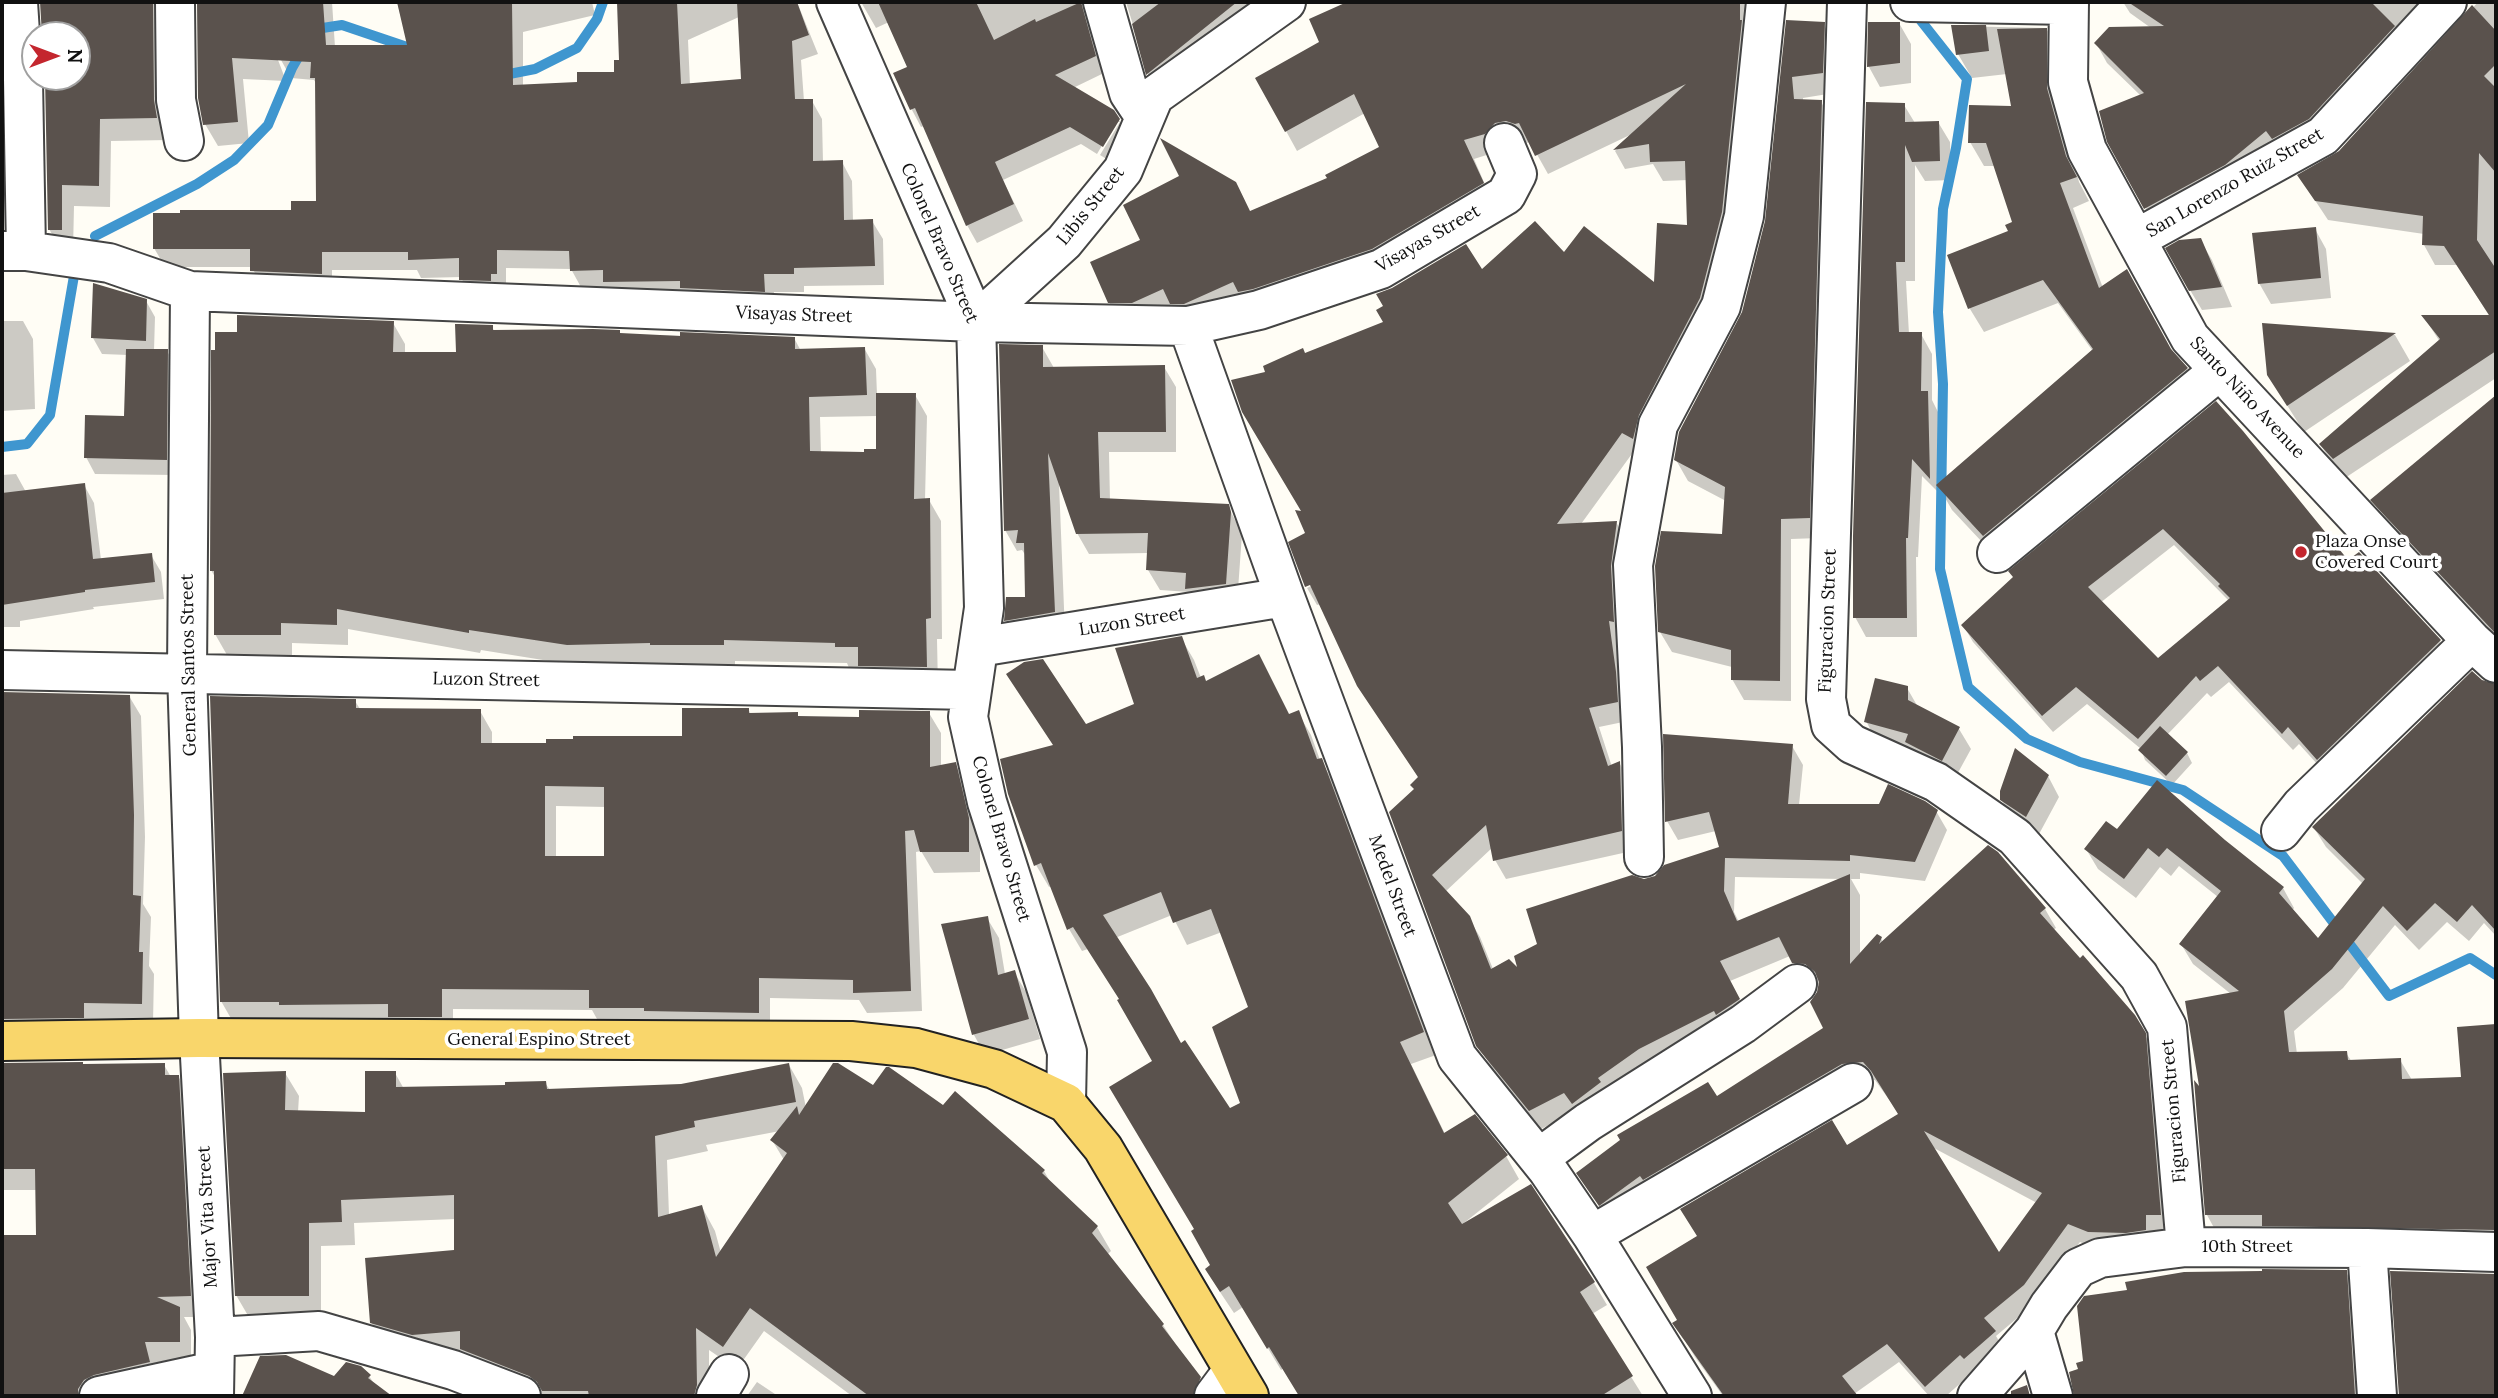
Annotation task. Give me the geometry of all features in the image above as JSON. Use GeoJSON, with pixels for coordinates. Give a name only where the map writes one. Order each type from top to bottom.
{"type":"FeatureCollection","features":[{"type":"Feature","properties":{"kind":"main road","name":"General Espino Street"},"geometry":{"type":"LineString","coordinates":[[2,1041],[199,1038],[851,1041],[916,1048],[993,1069],[1066,1103]]}},
{"type":"Feature","properties":{"kind":"main road"},"geometry":{"type":"LineString","coordinates":[[1066,1103],[1102,1148],[1232,1388]]}},
{"type":"Feature","properties":{"kind":"street"},"geometry":{"type":"LineString","coordinates":[[14,251],[23,79],[18,2]]}},
{"type":"Feature","properties":{"kind":"street"},"geometry":{"type":"LineString","coordinates":[[175,2],[176,100],[184,141]]}},
{"type":"Feature","properties":{"kind":"street","name":"Colonel Bravo Street"},"geometry":{"type":"LineString","coordinates":[[836,2],[975,322],[984,608],[968,717],[986,802],[1067,1052],[1066,1103]]}},
{"type":"Feature","properties":{"kind":"street"},"geometry":{"type":"LineString","coordinates":[[1102,2],[1129,93],[1145,117]]}},
{"type":"Feature","properties":{"kind":"street","name":"Libis Street"},"geometry":{"type":"LineString","coordinates":[[975,322],[1064,242],[1115,181],[1123,170],[1154,96],[1286,2]]}},
{"type":"Feature","properties":{"kind":"street"},"geometry":{"type":"LineString","coordinates":[[1644,857],[1642,747],[1633,565],[1658,425],[1721,306],[1744,215],[1766,2]]}},
{"type":"Feature","properties":{"kind":"street","name":"Figuracion Street"},"geometry":{"type":"LineString","coordinates":[[1847,2],[1826,698],[1831,725],[1852,744],[1936,782],[2015,837],[2139,976],[2166,1027],[2186,1247]]}},
{"type":"Feature","properties":{"kind":"street"},"geometry":{"type":"LineString","coordinates":[[1910,2],[2069,4]]}},
{"type":"Feature","properties":{"kind":"street","name":"San Lorenzo Ruiz Street"},"geometry":{"type":"LineString","coordinates":[[2136,239],[2323,136],[2447,2]]}},
{"type":"Feature","properties":{"kind":"street","name":"Santo Niño Avenue"},"geometry":{"type":"LineString","coordinates":[[2069,4],[2068,82],[2087,150],[2190,338],[2484,652]]}},
{"type":"Feature","properties":{"kind":"street","name":"Visayas Street"},"geometry":{"type":"LineString","coordinates":[[14,251],[109,263],[190,291],[975,322],[1188,326],[1258,310],[1381,269],[1506,195],[1517,174],[1504,143]]}},
{"type":"Feature","properties":{"kind":"street","name":"General Santos Street"},"geometry":{"type":"LineString","coordinates":[[190,291],[187,673],[199,1038]]}},
{"type":"Feature","properties":{"kind":"street","name":"Medel Street"},"geometry":{"type":"LineString","coordinates":[[1188,326],[1285,597],[1457,1057],[1539,1158],[1592,1235],[1692,1396]]}},
{"type":"Feature","properties":{"kind":"street"},"geometry":{"type":"LineString","coordinates":[[1997,553],[2221,370]]}},
{"type":"Feature","properties":{"kind":"street","name":"Luzon Street"},"geometry":{"type":"LineString","coordinates":[[979,647],[1285,597]]}},
{"type":"Feature","properties":{"kind":"street"},"geometry":{"type":"LineString","coordinates":[[2281,831],[2301,806],[2484,652]]}},
{"type":"Feature","properties":{"kind":"street","name":"Luzon Street"},"geometry":{"type":"LineString","coordinates":[[2,670],[970,690]]}},
{"type":"Feature","properties":{"kind":"street"},"geometry":{"type":"LineString","coordinates":[[1539,1158],[1588,1122],[1743,1024],[1797,984]]}},
{"type":"Feature","properties":{"kind":"street","name":"Major Vita Street"},"geometry":{"type":"LineString","coordinates":[[199,1038],[214,1368]]}},
{"type":"Feature","properties":{"kind":"street"},"geometry":{"type":"LineString","coordinates":[[1592,1235],[1853,1083]]}},
{"type":"Feature","properties":{"kind":"street","name":"10th Street"},"geometry":{"type":"LineString","coordinates":[[1977,1396],[2034,1331],[2049,1306],[2078,1269],[2101,1258],[2186,1247],[2496,1252]]}},
{"type":"Feature","properties":{"kind":"street"},"geometry":{"type":"LineString","coordinates":[[2367,1248],[2377,1396]]}},
{"type":"Feature","properties":{"kind":"street"},"geometry":{"type":"LineString","coordinates":[[99,1396],[214,1368],[319,1331],[453,1370],[521,1396]]}},
{"type":"Feature","properties":{"kind":"street"},"geometry":{"type":"LineString","coordinates":[[2034,1331],[2053,1396]]}},
{"type":"Feature","properties":{"kind":"building"},"geometry":{"type":"Polygon","coordinates":[[[40,2],[153,2],[154,100],[157,118],[100,119],[99,186],[62,185],[62,230],[48,230],[45,91],[91,91],[91,21],[41,21],[40,2]]]}},
{"type":"Feature","properties":{"kind":"building"},"geometry":{"type":"Polygon","coordinates":[[[197,2],[323,2],[326,45],[407,45],[397,2],[512,2],[513,85],[577,82],[577,72],[614,72],[614,60],[619,60],[617,2],[677,2],[681,84],[741,79],[737,2],[797,2],[809,35],[792,41],[795,99],[813,99],[813,161],[843,160],[844,220],[873,219],[875,266],[794,268],[794,274],[764,274],[765,292],[680,288],[680,281],[603,282],[603,270],[570,271],[569,251],[497,250],[497,274],[491,274],[491,281],[459,280],[459,258],[408,260],[408,252],[322,252],[322,274],[250,271],[250,249],[153,249],[153,213],[180,213],[180,210],[291,210],[291,201],[316,201],[315,78],[310,78],[311,62],[232,58],[238,122],[203,125],[198,98],[197,2]]]}},
{"type":"Feature","properties":{"kind":"building"},"geometry":{"type":"Polygon","coordinates":[[[878,2],[976,2],[994,40],[1035,19],[1036,22],[1081,2],[1096,56],[1055,75],[1114,110],[1120,119],[1103,147],[1070,127],[995,162],[1014,204],[966,226],[915,108],[910,110],[893,73],[907,67],[878,2]]]}},
{"type":"Feature","properties":{"kind":"building"},"geometry":{"type":"Polygon","coordinates":[[[1161,2],[1237,2],[1146,75],[1132,24],[1161,2]]]}},
{"type":"Feature","properties":{"kind":"building"},"geometry":{"type":"Polygon","coordinates":[[[1347,2],[1740,2],[1742,20],[1722,212],[1700,298],[1639,415],[1633,439],[1622,433],[1557,524],[1617,521],[1611,566],[1614,622],[1609,621],[1618,702],[1589,708],[1608,766],[1620,761],[1622,831],[1493,861],[1486,825],[1432,875],[1470,916],[1491,969],[1509,959],[1517,967],[1514,956],[1537,944],[1526,909],[1632,875],[1644,879],[1655,876],[1664,865],[1719,847],[1709,812],[1665,822],[1663,734],[1793,744],[1788,804],[1879,804],[1888,784],[1938,810],[1915,862],[1850,855],[1850,861],[1725,858],[1724,891],[1737,921],[1850,874],[1850,964],[1877,934],[1882,937],[1879,944],[1988,845],[1998,852],[2046,908],[2040,913],[2080,958],[2083,955],[2135,1015],[2146,1033],[2161,1215],[2146,1215],[2146,1230],[2126,1233],[2088,1232],[2068,1224],[2024,1285],[1984,1318],[1996,1331],[1964,1359],[1960,1355],[1925,1387],[1887,1344],[1842,1376],[1858,1396],[1724,1396],[1672,1323],[1677,1320],[1646,1267],[1697,1236],[1680,1209],[1832,1120],[1847,1145],[1898,1114],[1863,1062],[1842,1064],[1643,1180],[1640,1176],[1599,1206],[1576,1173],[1620,1140],[1617,1135],[1708,1082],[1717,1096],[1823,1028],[1810,1002],[1817,992],[1819,982],[1815,972],[1805,964],[1792,963],[1779,937],[1720,961],[1740,999],[1716,1015],[1714,1011],[1639,1049],[1598,1078],[1601,1082],[1572,1104],[1564,1093],[1529,1111],[1476,1046],[1389,812],[1414,789],[1410,785],[1418,777],[1357,686],[1310,585],[1305,587],[1288,542],[1305,533],[1295,510],[1301,511],[1242,412],[1231,380],[1265,372],[1263,366],[1303,348],[1305,353],[1383,322],[1376,310],[1383,306],[1376,294],[1392,288],[1466,244],[1482,269],[1535,221],[1564,252],[1584,226],[1654,282],[1657,223],[1687,225],[1685,161],[1650,162],[1649,144],[1613,150],[1686,84],[1535,156],[1519,123],[1495,123],[1485,134],[1464,140],[1484,183],[1372,249],[1253,289],[1238,292],[1233,282],[1184,304],[1170,304],[1163,289],[1132,303],[1108,303],[1090,262],[1140,240],[1123,205],[1179,176],[1160,138],[1236,182],[1250,211],[1327,178],[1325,175],[1379,147],[1354,94],[1285,132],[1255,78],[1319,42],[1309,19],[1347,2]],[[1924,1131],[1999,1252],[2042,1193],[1924,1131]]]}},
{"type":"Feature","properties":{"kind":"building"},"geometry":{"type":"Polygon","coordinates":[[[2128,2],[2371,2],[2395,26],[2309,119],[2272,139],[2266,131],[2225,165],[2144,209],[2107,142],[2099,111],[2144,93],[2094,43],[2109,27],[2164,26],[2128,2]]]}},
{"type":"Feature","properties":{"kind":"building"},"geometry":{"type":"Polygon","coordinates":[[[2472,5],[2496,31],[2496,64],[2484,76],[2496,88],[2496,173],[2479,153],[2477,240],[2496,269],[2496,351],[2333,459],[2319,444],[2440,339],[2421,315],[2489,315],[2444,246],[2422,245],[2423,216],[2315,201],[2297,175],[2339,151],[2472,5]]]}},
{"type":"Feature","properties":{"kind":"building"},"geometry":{"type":"Polygon","coordinates":[[[1786,20],[1825,22],[1823,73],[1792,77],[1794,99],[1822,100],[1810,518],[1781,519],[1780,681],[1731,680],[1731,650],[1658,632],[1655,566],[1661,531],[1722,534],[1725,487],[1674,460],[1679,432],[1742,312],[1765,221],[1786,20]]]}},
{"type":"Feature","properties":{"kind":"building"},"geometry":{"type":"Polygon","coordinates":[[[1868,22],[1900,22],[1900,63],[1867,67],[1868,22]]]}},
{"type":"Feature","properties":{"kind":"building"},"geometry":{"type":"Polygon","coordinates":[[[1951,25],[1986,25],[1989,51],[1956,55],[1951,25]]]}},
{"type":"Feature","properties":{"kind":"building"},"geometry":{"type":"Polygon","coordinates":[[[2047,28],[2047,88],[2066,156],[2077,177],[2060,183],[2099,288],[2127,269],[2171,349],[2188,368],[1983,536],[1936,485],[2093,349],[2043,280],[1968,309],[1947,255],[2008,231],[2005,225],[2012,222],[1986,143],[1968,143],[1969,105],[2011,106],[1997,29],[2047,28]]]}},
{"type":"Feature","properties":{"kind":"building"},"geometry":{"type":"Polygon","coordinates":[[[1866,102],[1905,103],[1905,122],[1939,121],[1940,161],[1912,162],[1905,145],[1905,262],[1896,262],[1899,332],[1922,332],[1921,391],[1928,391],[1930,479],[1912,459],[1906,538],[1907,618],[1853,618],[1866,102]]]}},
{"type":"Feature","properties":{"kind":"building"},"geometry":{"type":"Polygon","coordinates":[[[2316,227],[2321,278],[2258,284],[2252,233],[2316,227]]]}},
{"type":"Feature","properties":{"kind":"building"},"geometry":{"type":"Polygon","coordinates":[[[2201,238],[2222,287],[2189,291],[2165,248],[2179,240],[2201,238]]]}},
{"type":"Feature","properties":{"kind":"building"},"geometry":{"type":"Polygon","coordinates":[[[93,283],[147,299],[146,341],[91,338],[93,283]]]}},
{"type":"Feature","properties":{"kind":"building"},"geometry":{"type":"Polygon","coordinates":[[[237,315],[394,321],[393,352],[456,352],[455,324],[493,325],[493,330],[593,329],[680,336],[680,332],[795,337],[795,349],[865,347],[867,395],[809,397],[810,451],[864,452],[864,449],[876,449],[876,393],[916,393],[914,499],[930,498],[931,618],[926,619],[927,667],[858,666],[858,647],[835,647],[835,643],[724,640],[724,645],[567,645],[469,630],[469,633],[337,609],[337,625],[281,623],[281,635],[214,635],[214,571],[210,571],[211,350],[215,350],[215,332],[237,332],[237,315]]]}},
{"type":"Feature","properties":{"kind":"building"},"geometry":{"type":"Polygon","coordinates":[[[2262,323],[2396,333],[2287,406],[2267,375],[2262,323]]]}},
{"type":"Feature","properties":{"kind":"building"},"geometry":{"type":"Polygon","coordinates":[[[999,344],[1043,345],[1043,367],[1165,365],[1166,432],[1098,432],[1100,498],[1229,504],[1231,512],[1226,584],[1185,589],[1186,573],[1146,570],[1148,533],[1076,534],[1048,453],[1055,612],[1004,621],[1006,597],[1025,597],[1024,543],[1016,543],[1018,530],[1004,531],[999,344]]]}},
{"type":"Feature","properties":{"kind":"building"},"geometry":{"type":"Polygon","coordinates":[[[126,349],[168,349],[167,460],[84,458],[85,415],[124,416],[126,349]]]}},
{"type":"Feature","properties":{"kind":"building"},"geometry":{"type":"Polygon","coordinates":[[[2496,395],[2496,634],[2370,500],[2496,395]]]}},
{"type":"Feature","properties":{"kind":"building"},"geometry":{"type":"Polygon","coordinates":[[[2216,401],[2348,560],[2359,552],[2441,640],[2317,760],[2288,727],[2282,734],[2218,666],[2200,681],[2196,676],[2138,739],[2076,687],[2042,716],[1961,625],[2013,577],[2008,571],[2216,401]],[[2163,529],[2088,587],[2158,658],[2230,598],[2218,586],[2220,584],[2163,529]]]}},
{"type":"Feature","properties":{"kind":"building"},"geometry":{"type":"Polygon","coordinates":[[[85,483],[93,559],[152,553],[155,582],[85,590],[2,605],[2,493],[85,483]]]}},
{"type":"Feature","properties":{"kind":"building"},"geometry":{"type":"Polygon","coordinates":[[[1182,636],[1197,678],[1204,675],[1206,681],[1259,654],[1289,714],[1299,710],[1317,759],[1322,758],[1424,1032],[1400,1042],[1444,1133],[1475,1114],[1508,1155],[1448,1203],[1462,1224],[1531,1184],[1595,1282],[1580,1292],[1633,1376],[1601,1396],[1299,1396],[1229,1286],[1220,1292],[1205,1269],[1210,1265],[1191,1231],[1194,1229],[1109,1087],[1152,1061],[1117,1000],[1119,999],[1073,927],[1067,930],[1041,863],[1034,866],[1008,794],[1000,759],[1053,745],[1006,674],[1024,662],[1043,659],[1086,724],[1134,704],[1115,648],[1182,636]],[[1161,892],[1103,915],[1151,989],[1181,1043],[1185,1040],[1230,1108],[1240,1103],[1212,1027],[1248,1007],[1211,909],[1173,923],[1161,892]]]}},
{"type":"Feature","properties":{"kind":"building"},"geometry":{"type":"Polygon","coordinates":[[[2472,671],[2482,680],[2496,684],[2496,931],[2472,905],[2457,922],[2435,903],[2407,931],[2383,906],[2332,969],[2284,1011],[2289,1052],[2347,1051],[2348,1060],[2401,1058],[2402,1079],[2461,1077],[2457,1027],[2496,1024],[2496,1230],[2262,1226],[2262,1215],[2205,1215],[2194,1080],[2199,1086],[2185,1001],[2239,991],[2179,944],[2221,891],[2167,848],[2159,857],[2148,848],[2124,879],[2084,849],[2106,821],[2117,829],[2157,780],[2284,887],[2279,893],[2318,938],[2365,879],[2312,827],[2472,671]]]}},
{"type":"Feature","properties":{"kind":"building"},"geometry":{"type":"Polygon","coordinates":[[[1875,678],[1908,686],[1908,700],[1960,727],[1942,761],[1905,742],[1908,734],[1864,722],[1875,678]]]}},
{"type":"Feature","properties":{"kind":"building"},"geometry":{"type":"Polygon","coordinates":[[[2,692],[130,695],[134,815],[133,895],[141,896],[139,952],[143,952],[142,1004],[84,1003],[84,1018],[2,1019],[2,692]]]}},
{"type":"Feature","properties":{"kind":"building"},"geometry":{"type":"Polygon","coordinates":[[[210,696],[356,699],[356,708],[481,709],[481,743],[546,743],[546,739],[573,739],[573,736],[682,736],[682,708],[749,708],[749,713],[798,712],[798,716],[859,717],[859,710],[930,711],[930,767],[956,762],[969,818],[969,852],[920,852],[914,830],[905,831],[911,991],[853,993],[853,980],[759,978],[759,1013],[589,1008],[589,990],[442,989],[442,1017],[388,1017],[388,1004],[279,1005],[279,1002],[220,1002],[210,696]],[[545,786],[545,856],[604,856],[604,787],[545,786]]]}},
{"type":"Feature","properties":{"kind":"building"},"geometry":{"type":"Polygon","coordinates":[[[2160,726],[2188,752],[2166,776],[2138,750],[2160,726]]]}},
{"type":"Feature","properties":{"kind":"building"},"geometry":{"type":"Polygon","coordinates":[[[2015,748],[2049,775],[2026,817],[2000,800],[2000,791],[2015,748]]]}},
{"type":"Feature","properties":{"kind":"building"},"geometry":{"type":"Polygon","coordinates":[[[988,916],[998,975],[1015,970],[1029,1019],[972,1035],[941,924],[988,916]]]}},
{"type":"Feature","properties":{"kind":"building"},"geometry":{"type":"Polygon","coordinates":[[[2,1063],[165,1063],[165,1075],[179,1075],[191,1296],[157,1297],[180,1307],[180,1342],[145,1342],[150,1362],[94,1375],[84,1380],[78,1389],[78,1396],[2,1396],[2,1235],[36,1235],[35,1169],[2,1169],[2,1063]]]}},
{"type":"Feature","properties":{"kind":"building"},"geometry":{"type":"Polygon","coordinates":[[[789,1063],[796,1102],[694,1121],[695,1127],[655,1136],[658,1217],[702,1205],[716,1257],[787,1153],[770,1140],[797,1106],[799,1115],[833,1063],[838,1063],[873,1085],[886,1067],[889,1067],[943,1105],[955,1091],[1045,1170],[1042,1173],[1098,1226],[1092,1233],[1164,1324],[1162,1326],[1201,1377],[1193,1396],[869,1396],[750,1308],[723,1347],[696,1328],[697,1385],[694,1396],[589,1396],[588,1391],[542,1391],[537,1382],[529,1376],[460,1349],[460,1331],[412,1335],[370,1323],[365,1258],[454,1250],[454,1195],[341,1200],[342,1222],[309,1223],[309,1296],[235,1296],[223,1073],[286,1071],[285,1110],[365,1112],[365,1071],[396,1071],[396,1087],[505,1085],[505,1082],[546,1081],[547,1089],[681,1084],[789,1063]]]}},
{"type":"Feature","properties":{"kind":"building"},"geometry":{"type":"Polygon","coordinates":[[[2347,1270],[2355,1396],[2074,1396],[2069,1372],[2078,1369],[2076,1363],[2083,1361],[2077,1306],[2084,1296],[2127,1290],[2125,1282],[2184,1272],[2347,1270]]]}},
{"type":"Feature","properties":{"kind":"building"},"geometry":{"type":"Polygon","coordinates":[[[2390,1271],[2496,1274],[2496,1396],[2399,1396],[2390,1271]]]}},
{"type":"Feature","properties":{"kind":"building"},"geometry":{"type":"Polygon","coordinates":[[[286,1355],[334,1376],[346,1362],[361,1366],[371,1375],[368,1378],[392,1396],[242,1396],[260,1356],[286,1355]]]}},
{"type":"Feature","properties":{"kind":"building"},"geometry":{"type":"Polygon","coordinates":[[[2027,1385],[2030,1396],[2011,1396],[2011,1391],[2027,1385]]]}},
{"type":"Feature","properties":{"kind":"waterway"},"geometry":{"type":"LineString","coordinates":[[499,76],[535,69],[577,48],[597,19],[603,2]]}},
{"type":"Feature","properties":{"kind":"waterway"},"geometry":{"type":"LineString","coordinates":[[1914,12],[1967,79],[1943,209],[1938,312],[1943,384],[1940,569],[1968,687],[2027,739],[2080,762],[2183,790],[2283,856],[2389,996],[2470,958],[2496,975]]}},
{"type":"Feature","properties":{"kind":"waterway"},"geometry":{"type":"LineString","coordinates":[[313,33],[316,29],[342,25],[413,49]]}},
{"type":"Feature","properties":{"kind":"waterway"},"geometry":{"type":"LineString","coordinates":[[95,236],[197,184],[234,160],[268,125],[303,49]]}},
{"type":"Feature","properties":{"kind":"waterway"},"geometry":{"type":"LineString","coordinates":[[2,447],[27,444],[50,415],[75,270]]}},
{"type":"Feature","properties":{"kind":"place","name":"Plaza Onse Covered Court"},"geometry":{"type":"Point","coordinates":[2301,552]}}]}
